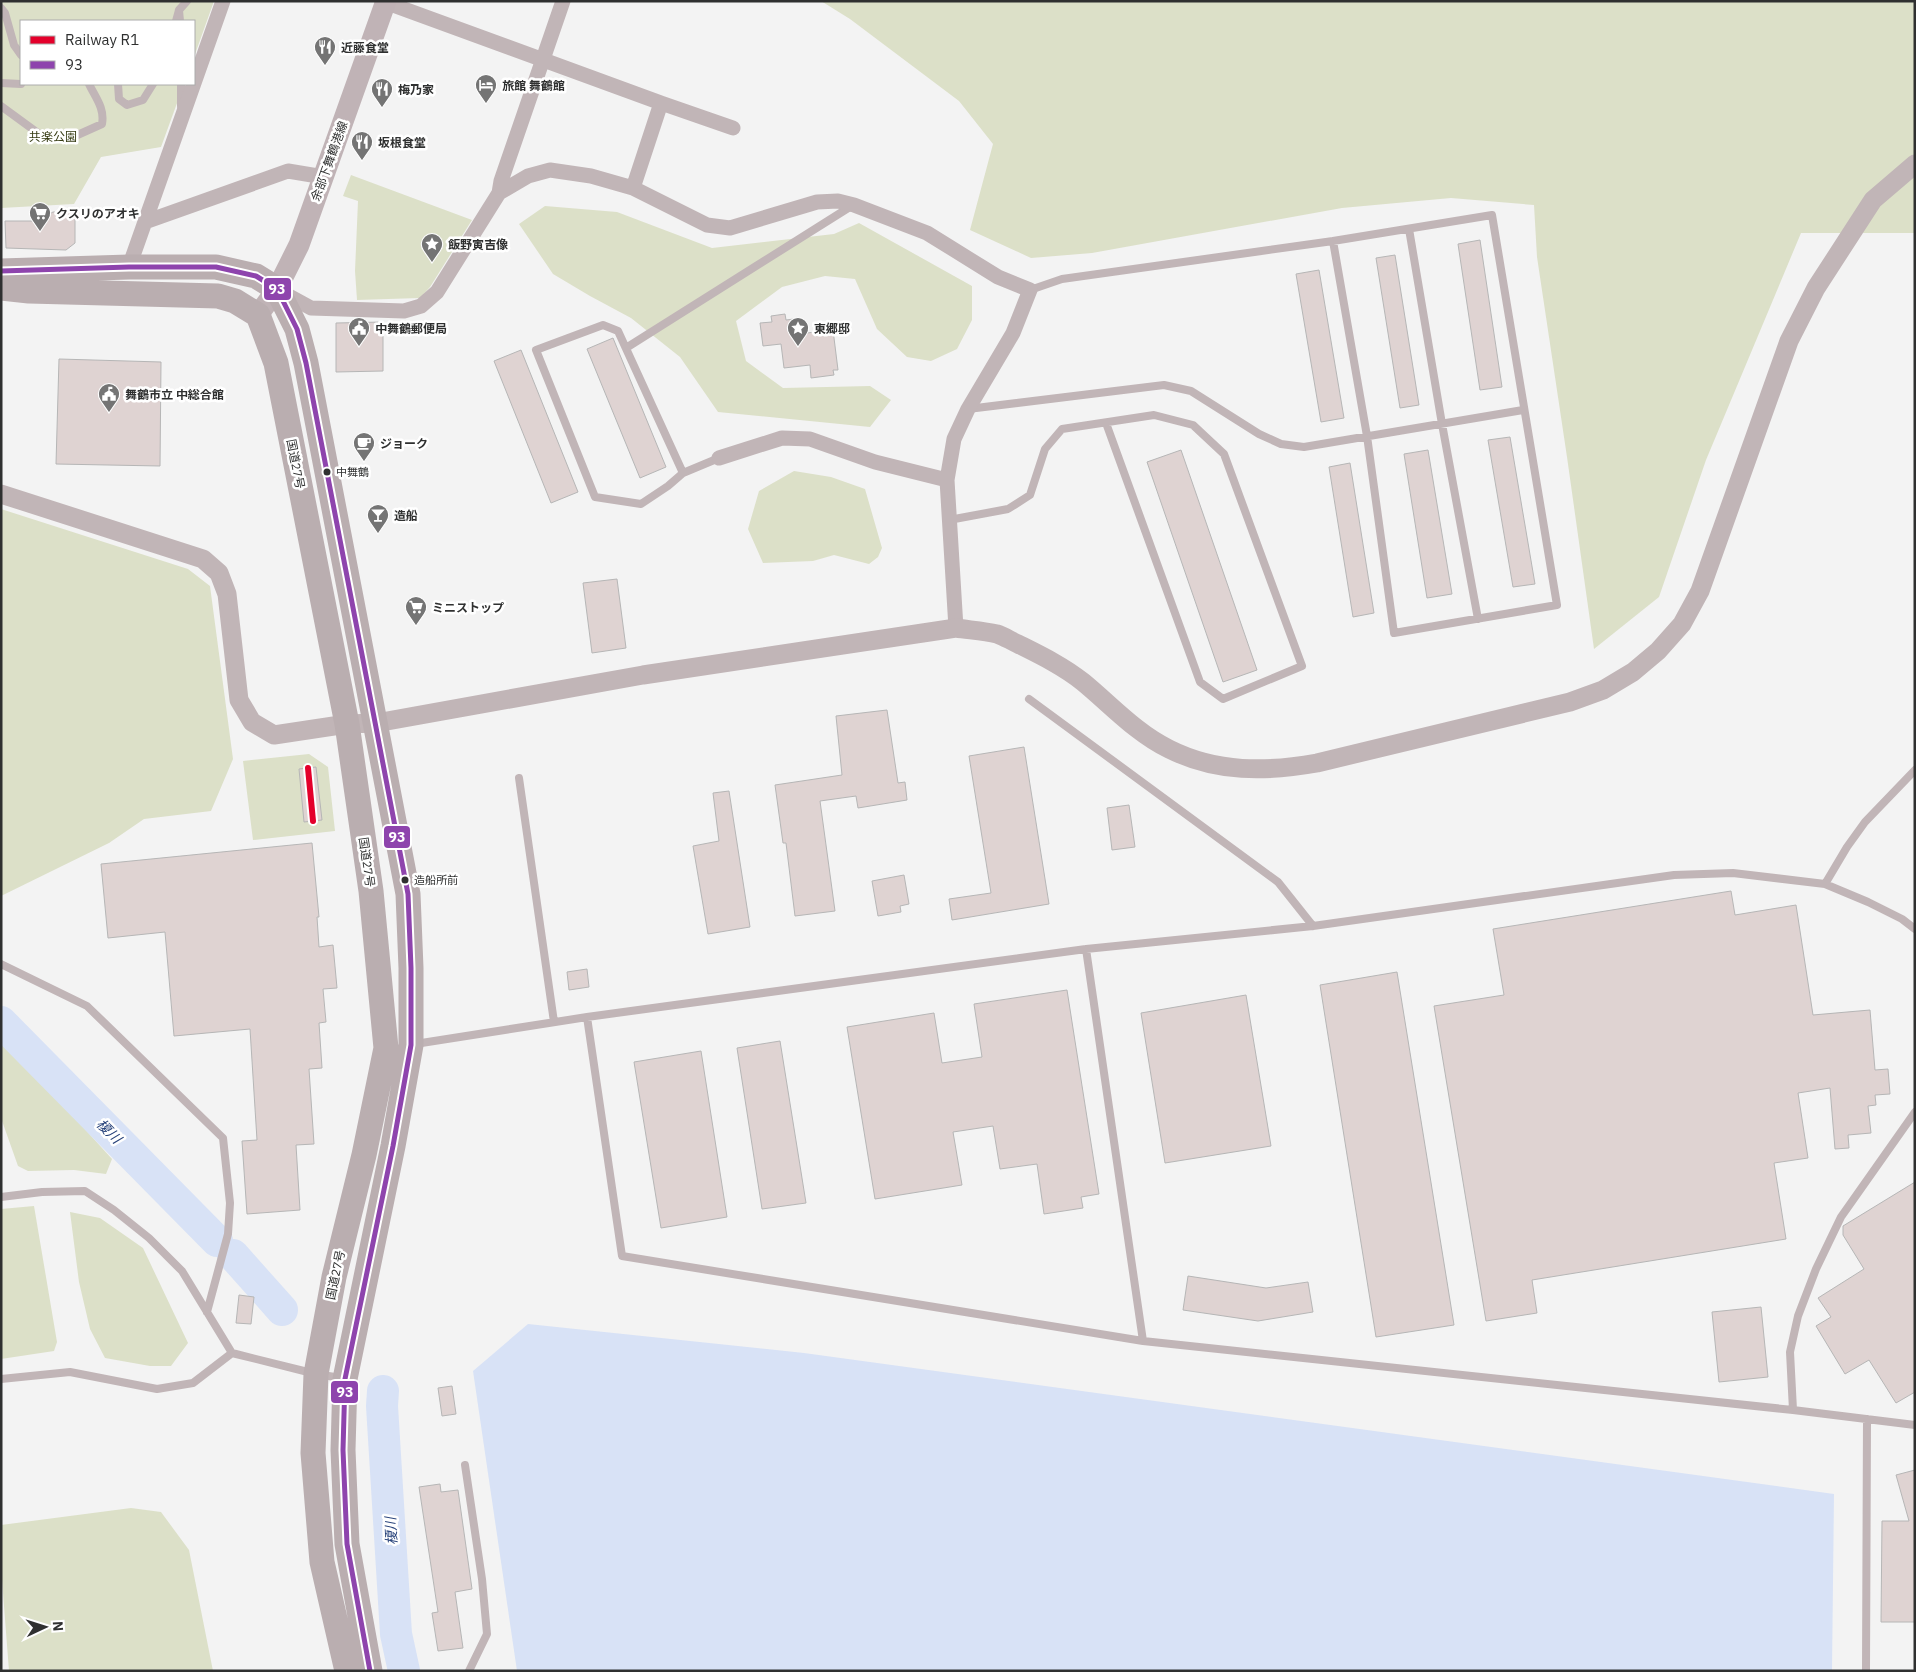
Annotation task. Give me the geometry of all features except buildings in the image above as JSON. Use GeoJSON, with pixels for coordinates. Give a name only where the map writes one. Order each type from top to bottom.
{"type":"FeatureCollection","features":[{"type":"Feature","properties":{"kind":"highway"},"geometry":{"type":"LineString","coordinates":[[1,271],[129,266],[216,267],[256,276],[277,289]]}},
{"type":"Feature","properties":{"kind":"highway"},"geometry":{"type":"LineString","coordinates":[[1,288],[29,291],[218,296],[235,301],[258,315]]}},
{"type":"Feature","properties":{"kind":"highway","name":"国道27号"},"geometry":{"type":"LineString","coordinates":[[277,289],[297,329],[306,363],[408,894],[411,968],[398,1046],[392,1146],[345,1379],[343,1450],[347,1544],[370,1671]]}},
{"type":"Feature","properties":{"kind":"highway","name":"国道27号"},"geometry":{"type":"LineString","coordinates":[[258,315],[276,363],[347,724],[371,891],[398,1046],[364,1155],[334,1276],[316,1374],[313,1452],[322,1562],[348,1671]]}},
{"type":"Feature","properties":{"kind":"main road","name":"余部下舞鶴港線"},"geometry":{"type":"LineString","coordinates":[[258,315],[277,289],[299,244],[384,2]]}},
{"type":"Feature","properties":{"kind":"street"},"geometry":{"type":"LineString","coordinates":[[195,80],[223,1]]}},
{"type":"Feature","properties":{"kind":"street"},"geometry":{"type":"LineString","coordinates":[[277,289],[311,308],[404,311],[420,306],[436,292],[499,193],[501,181],[563,1]]}},
{"type":"Feature","properties":{"kind":"street"},"geometry":{"type":"LineString","coordinates":[[384,2],[733,128]]}},
{"type":"Feature","properties":{"kind":"street"},"geometry":{"type":"LineString","coordinates":[[129,266],[193,85]]}},
{"type":"Feature","properties":{"kind":"street"},"geometry":{"type":"LineString","coordinates":[[633,188],[661,102]]}},
{"type":"Feature","properties":{"kind":"street"},"geometry":{"type":"LineString","coordinates":[[1,494],[203,559],[219,573],[227,594],[239,700],[252,722],[274,735],[347,724],[376,723],[643,675],[956,628],[998,634],[1044,656],[1081,681],[1131,725],[1169,749],[1194,759],[1224,767],[1283,769],[1317,763],[1570,702],[1603,690],[1633,672],[1658,651],[1682,624],[1700,591],[1790,341],[1816,288],[1873,200],[1915,164]]}},
{"type":"Feature","properties":{"kind":"street"},"geometry":{"type":"LineString","coordinates":[[499,193],[528,176],[550,170],[591,176],[633,188],[707,225],[730,228],[817,202],[838,201],[854,204],[927,232],[998,277],[1030,290],[1013,333],[968,409],[954,439],[947,480],[956,628]]}},
{"type":"Feature","properties":{"kind":"street"},"geometry":{"type":"LineString","coordinates":[[145,222],[288,171],[324,176]]}},
{"type":"Feature","properties":{"kind":"street"},"geometry":{"type":"LineString","coordinates":[[719,458],[782,438],[810,438],[875,462],[947,480]]}},
{"type":"Feature","properties":{"kind":"lane"},"geometry":{"type":"LineString","coordinates":[[176,20],[180,10],[187,1]]}},
{"type":"Feature","properties":{"kind":"lane"},"geometry":{"type":"LineString","coordinates":[[1,8],[5,13],[14,45],[20,54]]}},
{"type":"Feature","properties":{"kind":"lane"},"geometry":{"type":"LineString","coordinates":[[180,10],[180,20]]}},
{"type":"Feature","properties":{"kind":"lane"},"geometry":{"type":"LineString","coordinates":[[1,83],[20,84]]}},
{"type":"Feature","properties":{"kind":"lane"},"geometry":{"type":"LineString","coordinates":[[1,106],[42,136],[73,138],[102,124],[104,117],[102,108],[90,85]]}},
{"type":"Feature","properties":{"kind":"lane"},"geometry":{"type":"LineString","coordinates":[[118,85],[119,99],[128,105],[143,100],[152,85]]}},
{"type":"Feature","properties":{"kind":"lane"},"geometry":{"type":"LineString","coordinates":[[181,85],[181,120]]}},
{"type":"Feature","properties":{"kind":"lane"},"geometry":{"type":"LineString","coordinates":[[626,348],[854,204]]}},
{"type":"Feature","properties":{"kind":"lane"},"geometry":{"type":"LineString","coordinates":[[1030,290],[1062,279],[1333,241],[1492,215],[1557,605],[1394,633],[1366,436],[1333,241]]}},
{"type":"Feature","properties":{"kind":"lane"},"geometry":{"type":"LineString","coordinates":[[1410,229],[1442,424],[1478,619]]}},
{"type":"Feature","properties":{"kind":"lane"},"geometry":{"type":"LineString","coordinates":[[683,473],[618,331],[603,325],[536,350],[595,497],[641,504],[668,486],[683,473],[719,458]]}},
{"type":"Feature","properties":{"kind":"lane"},"geometry":{"type":"LineString","coordinates":[[968,409],[1164,385],[1191,391],[1259,434],[1281,444],[1304,448],[1523,410]]}},
{"type":"Feature","properties":{"kind":"lane"},"geometry":{"type":"LineString","coordinates":[[949,520],[1008,509],[1030,495],[1046,449],[1062,429],[1106,422],[1154,415],[1193,425],[1224,454],[1302,666],[1223,699],[1200,682],[1106,422]]}},
{"type":"Feature","properties":{"kind":"lane"},"geometry":{"type":"LineString","coordinates":[[1029,699],[1278,882],[1312,926]]}},
{"type":"Feature","properties":{"kind":"lane"},"geometry":{"type":"LineString","coordinates":[[1825,884],[1847,847],[1865,822],[1915,770]]}},
{"type":"Feature","properties":{"kind":"lane"},"geometry":{"type":"LineString","coordinates":[[518,778],[554,1022]]}},
{"type":"Feature","properties":{"kind":"lane"},"geometry":{"type":"LineString","coordinates":[[398,1046],[587,1017],[1086,949],[1312,926],[1674,876],[1733,872],[1825,884],[1868,902],[1902,919],[1915,929]]}},
{"type":"Feature","properties":{"kind":"lane"},"geometry":{"type":"LineString","coordinates":[[1086,949],[1143,1341]]}},
{"type":"Feature","properties":{"kind":"lane"},"geometry":{"type":"LineString","coordinates":[[1,964],[87,1006],[223,1138],[230,1203],[228,1234],[207,1312]]}},
{"type":"Feature","properties":{"kind":"lane"},"geometry":{"type":"LineString","coordinates":[[587,1017],[622,1256],[1143,1341],[1793,1410],[1915,1425]]}},
{"type":"Feature","properties":{"kind":"lane"},"geometry":{"type":"LineString","coordinates":[[1793,1410],[1790,1352],[1798,1316],[1816,1269],[1841,1217],[1915,1112]]}},
{"type":"Feature","properties":{"kind":"lane"},"geometry":{"type":"LineString","coordinates":[[1,1197],[42,1192],[85,1191],[114,1210],[156,1245],[182,1271],[232,1353],[316,1374],[345,1379]]}},
{"type":"Feature","properties":{"kind":"lane"},"geometry":{"type":"LineString","coordinates":[[1,1379],[70,1372],[157,1389],[193,1383],[232,1353]]}},
{"type":"Feature","properties":{"kind":"lane"},"geometry":{"type":"LineString","coordinates":[[1866,1671],[1867,1419]]}},
{"type":"Feature","properties":{"kind":"lane"},"geometry":{"type":"LineString","coordinates":[[465,1465],[482,1579],[487,1634],[469,1671]]}},
{"type":"Feature","properties":{"kind":"green space","name":"共楽公園"},"geometry":{"type":"Polygon","coordinates":[[[1,1],[214,1],[195,54],[195,20],[20,20],[20,85],[184,85],[161,147],[101,157],[74,204],[1,208],[1,1]]]}},
{"type":"Feature","properties":{"kind":"green space"},"geometry":{"type":"Polygon","coordinates":[[[821,1],[1915,1],[1915,233],[1801,233],[1706,460],[1659,597],[1594,649],[1537,257],[1534,205],[1451,198],[1342,208],[1092,253],[1031,258],[970,230],[993,144],[959,101],[850,19],[821,1]]]}},
{"type":"Feature","properties":{"kind":"green space"},"geometry":{"type":"Polygon","coordinates":[[[351,175],[472,220],[430,287],[420,298],[357,300],[355,271],[358,201],[343,196],[351,175]]]}},
{"type":"Feature","properties":{"kind":"green space"},"geometry":{"type":"Polygon","coordinates":[[[545,206],[617,212],[712,248],[834,234],[859,223],[972,286],[972,320],[957,349],[931,361],[907,357],[877,329],[855,279],[825,276],[782,287],[736,321],[746,361],[783,388],[870,386],[891,400],[870,427],[718,412],[680,357],[631,318],[553,274],[519,224],[545,206]]]}},
{"type":"Feature","properties":{"kind":"green space"},"geometry":{"type":"Polygon","coordinates":[[[794,471],[831,477],[865,489],[882,548],[878,557],[869,564],[834,555],[813,561],[763,563],[748,529],[759,491],[794,471]]]}},
{"type":"Feature","properties":{"kind":"green space"},"geometry":{"type":"Polygon","coordinates":[[[1,509],[188,569],[210,586],[233,759],[211,811],[144,819],[109,843],[1,896],[1,509]]]}},
{"type":"Feature","properties":{"kind":"green space"},"geometry":{"type":"Polygon","coordinates":[[[309,754],[328,767],[335,831],[253,840],[243,761],[309,754]]]}},
{"type":"Feature","properties":{"kind":"green space"},"geometry":{"type":"Polygon","coordinates":[[[1,1040],[15,1052],[112,1159],[106,1174],[74,1170],[28,1171],[18,1166],[1,1118],[1,1040]]]}},
{"type":"Feature","properties":{"kind":"green space"},"geometry":{"type":"Polygon","coordinates":[[[34,1206],[57,1342],[54,1351],[1,1359],[1,1209],[34,1206]]]}},
{"type":"Feature","properties":{"kind":"green space"},"geometry":{"type":"Polygon","coordinates":[[[70,1212],[100,1218],[143,1248],[188,1343],[171,1366],[150,1366],[105,1358],[90,1329],[79,1282],[70,1212]]]}},
{"type":"Feature","properties":{"kind":"green space"},"geometry":{"type":"Polygon","coordinates":[[[131,1508],[161,1512],[189,1550],[213,1671],[9,1671],[1,1567],[1,1525],[131,1508]]]}},
{"type":"Feature","properties":{"kind":"water"},"geometry":{"type":"Polygon","coordinates":[[[528,1324],[804,1353],[1834,1494],[1832,1671],[517,1671],[473,1371],[528,1324]]]}},
{"type":"Feature","properties":{"kind":"waterway","name":"榎川"},"geometry":{"type":"LineString","coordinates":[[1,1022],[217,1241]]}},
{"type":"Feature","properties":{"kind":"waterway","name":"榎川"},"geometry":{"type":"LineString","coordinates":[[233,1255],[282,1310]]}},
{"type":"Feature","properties":{"kind":"waterway","name":"榎川"},"geometry":{"type":"LineString","coordinates":[[383,1391],[382,1406],[396,1634],[404,1671]]}},
{"type":"Feature","properties":{"kind":"rail line","name":"R1"},"geometry":{"type":"LineString","coordinates":[[308,768],[313,821]]}},
{"type":"Feature","properties":{"kind":"transit line","name":"93"},"geometry":{"type":"LineString","coordinates":[[1,271],[129,267],[216,267],[256,276],[277,289],[297,329],[306,363],[408,894],[411,968],[411,1045],[393,1146],[345,1379],[343,1450],[347,1544],[370,1671]]}},
{"type":"Feature","properties":{"kind":"place","name":"近藤食堂"},"geometry":{"type":"Point","coordinates":[325,66]}},
{"type":"Feature","properties":{"kind":"place","name":"旅館 舞鶴館"},"geometry":{"type":"Point","coordinates":[486,104]}},
{"type":"Feature","properties":{"kind":"place","name":"梅乃家"},"geometry":{"type":"Point","coordinates":[382,108]}},
{"type":"Feature","properties":{"kind":"place","name":"坂根食堂"},"geometry":{"type":"Point","coordinates":[362,161]}},
{"type":"Feature","properties":{"kind":"place","name":"クスリのアオキ"},"geometry":{"type":"Point","coordinates":[40,232]}},
{"type":"Feature","properties":{"kind":"place","name":"飯野寅吉像"},"geometry":{"type":"Point","coordinates":[432,263]}},
{"type":"Feature","properties":{"kind":"place","name":"中舞鶴郵便局"},"geometry":{"type":"Point","coordinates":[359,347]}},
{"type":"Feature","properties":{"kind":"place","name":"東郷邸"},"geometry":{"type":"Point","coordinates":[798,347]}},
{"type":"Feature","properties":{"kind":"place","name":"舞鶴市立 中総合館"},"geometry":{"type":"Point","coordinates":[109,413]}},
{"type":"Feature","properties":{"kind":"place","name":"ジョーク"},"geometry":{"type":"Point","coordinates":[364,462]}},
{"type":"Feature","properties":{"kind":"place","name":"中舞鶴"},"geometry":{"type":"Point","coordinates":[327,472]}},
{"type":"Feature","properties":{"kind":"place","name":"造船"},"geometry":{"type":"Point","coordinates":[378,534]}},
{"type":"Feature","properties":{"kind":"place","name":"ミニストップ"},"geometry":{"type":"Point","coordinates":[416,626]}},
{"type":"Feature","properties":{"kind":"place","name":"造船所前"},"geometry":{"type":"Point","coordinates":[405,880]}}]}
